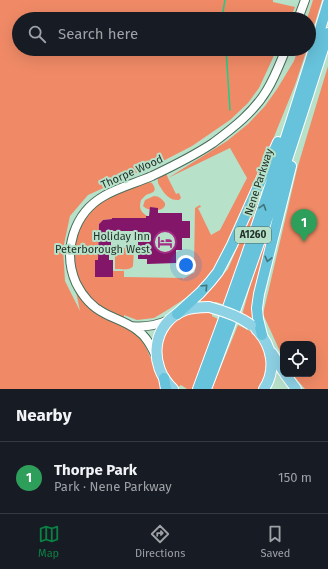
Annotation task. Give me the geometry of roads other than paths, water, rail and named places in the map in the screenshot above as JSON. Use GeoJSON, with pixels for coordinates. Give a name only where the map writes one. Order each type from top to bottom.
{"type":"FeatureCollection","features":[{"type":"Feature","properties":{"kind":"highway","name":"Nene Parkway"},"geometry":{"type":"LineString","coordinates":[[316,50],[328,3]]}},
{"type":"Feature","properties":{"kind":"highway","name":"Nene Parkway"},"geometry":{"type":"LineString","coordinates":[[198,389],[308,82],[328,33]]}},
{"type":"Feature","properties":{"kind":"highway","name":"Nene Parkway"},"geometry":{"type":"LineString","coordinates":[[206,389],[268,217],[315,56]]}},
{"type":"Feature","properties":{"kind":"highway"},"geometry":{"type":"LineString","coordinates":[[173,317],[200,293],[218,272],[235,239],[308,82]]}},
{"type":"Feature","properties":{"kind":"highway"},"geometry":{"type":"LineString","coordinates":[[262,335],[257,308],[259,294],[308,82]]}},
{"type":"Feature","properties":{"kind":"highway"},"geometry":{"type":"LineString","coordinates":[[164,378],[166,389]]}},
{"type":"Feature","properties":{"kind":"main road"},"geometry":{"type":"LineString","coordinates":[[173,389],[169,386],[160,371],[156,356],[159,336],[161,330],[173,317],[184,310],[192,308],[209,307],[243,319],[251,324],[262,335],[280,366]]}},
{"type":"Feature","properties":{"kind":"main road"},"geometry":{"type":"LineString","coordinates":[[264,389],[271,368],[270,350]]}},
{"type":"Feature","properties":{"kind":"main road"},"geometry":{"type":"LineString","coordinates":[[287,377],[296,389]]}},
{"type":"Feature","properties":{"kind":"street"},"geometry":{"type":"LineString","coordinates":[[301,12],[305,0]]}},
{"type":"Feature","properties":{"kind":"street","name":"Thorpe Wood"},"geometry":{"type":"LineString","coordinates":[[156,356],[151,345],[138,330],[95,307],[81,292],[71,269],[70,254],[72,235],[76,225],[82,215],[104,196],[151,177],[183,160],[211,144],[243,119],[266,92],[274,78],[283,56]]}},
{"type":"Feature","properties":{"kind":"street","name":"Thorpe Wood"},"geometry":{"type":"LineString","coordinates":[[131,326],[147,327],[157,325],[173,317]]}},
{"type":"Feature","properties":{"kind":"waterway"},"geometry":{"type":"LineString","coordinates":[[223,12],[225,0]]}},
{"type":"Feature","properties":{"kind":"waterway"},"geometry":{"type":"LineString","coordinates":[[226,56],[230,110]]}},
{"type":"Feature","properties":{"kind":"place","name":"Holiday Inn Peterborough West"},"geometry":{"type":"Point","coordinates":[165,242]}},
{"type":"Feature","properties":{"kind":"place","name":"Thorpe Park"},"geometry":{"type":"Point","coordinates":[304,242]}}]}
